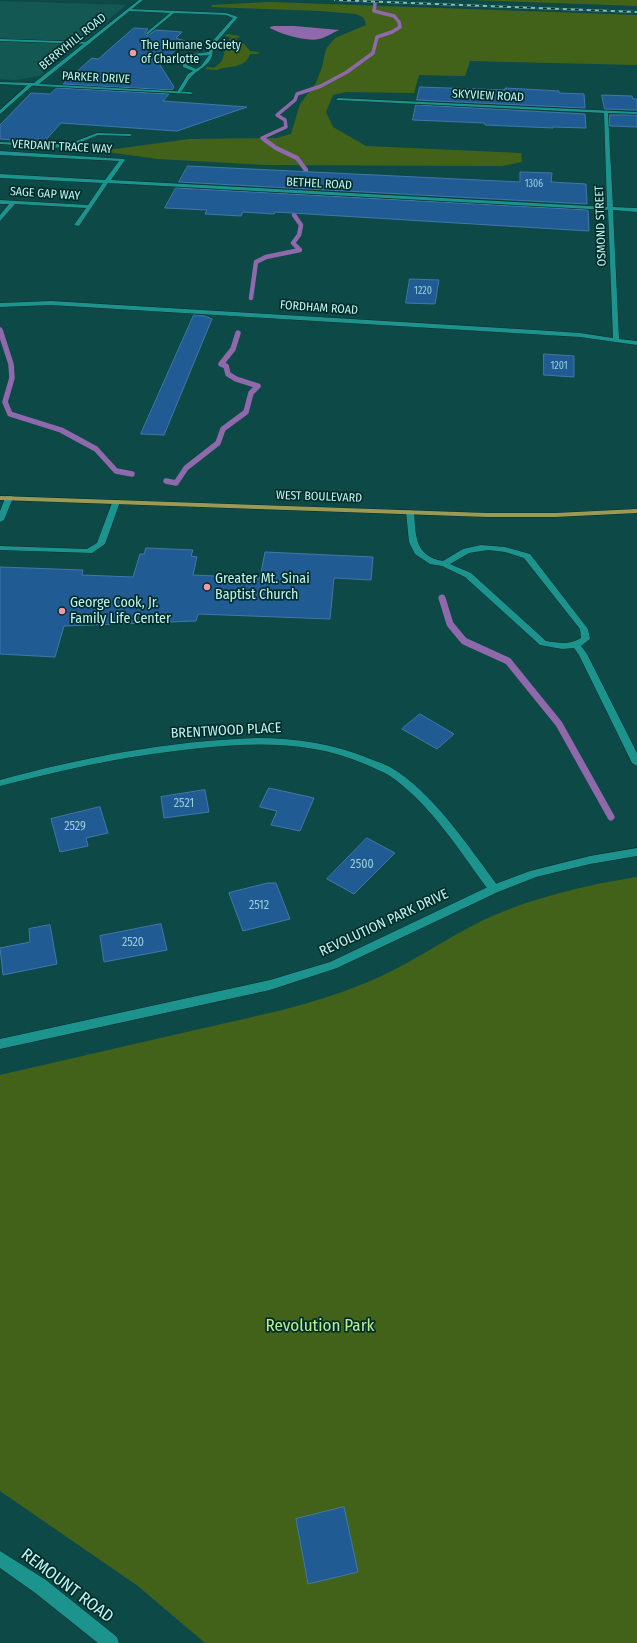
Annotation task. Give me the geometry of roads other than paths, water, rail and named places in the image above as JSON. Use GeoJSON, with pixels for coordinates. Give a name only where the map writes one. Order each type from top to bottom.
{"type":"FeatureCollection","features":[{"type":"Feature","properties":{"kind":"main road","name":"WEST BOULEVARD"},"geometry":{"type":"LineString","coordinates":[[0,498],[410,512],[555,515],[637,511]]}},
{"type":"Feature","properties":{"kind":"street","name":"BERRYHILL ROAD"},"geometry":{"type":"LineString","coordinates":[[0,113],[34,84],[89,43],[141,0]]}},
{"type":"Feature","properties":{"kind":"street"},"geometry":{"type":"LineString","coordinates":[[129,10],[226,14],[236,17],[210,46],[211,53],[203,67],[190,75],[179,92]]}},
{"type":"Feature","properties":{"kind":"street"},"geometry":{"type":"LineString","coordinates":[[148,34],[173,12]]}},
{"type":"Feature","properties":{"kind":"street"},"geometry":{"type":"LineString","coordinates":[[0,40],[89,43]]}},
{"type":"Feature","properties":{"kind":"street"},"geometry":{"type":"LineString","coordinates":[[196,71],[186,66],[184,61],[194,55],[211,53]]}},
{"type":"Feature","properties":{"kind":"street","name":"PARKER DRIVE"},"geometry":{"type":"LineString","coordinates":[[0,83],[191,93]]}},
{"type":"Feature","properties":{"kind":"street","name":"SKYVIEW ROAD"},"geometry":{"type":"LineString","coordinates":[[338,99],[637,113]]}},
{"type":"Feature","properties":{"kind":"street","name":"OSMOND STREET"},"geometry":{"type":"LineString","coordinates":[[606,111],[616,339]]}},
{"type":"Feature","properties":{"kind":"street"},"geometry":{"type":"LineString","coordinates":[[0,144],[55,146],[72,144],[97,134],[130,135]]}},
{"type":"Feature","properties":{"kind":"street","name":"VERDANT TRACE WAY"},"geometry":{"type":"LineString","coordinates":[[0,153],[122,160],[107,183]]}},
{"type":"Feature","properties":{"kind":"street","name":"BETHEL ROAD"},"geometry":{"type":"LineString","coordinates":[[0,176],[107,183],[637,210]]}},
{"type":"Feature","properties":{"kind":"street"},"geometry":{"type":"LineString","coordinates":[[77,225],[107,183]]}},
{"type":"Feature","properties":{"kind":"street","name":"SAGE GAP WAY"},"geometry":{"type":"LineString","coordinates":[[0,202],[90,207]]}},
{"type":"Feature","properties":{"kind":"street"},"geometry":{"type":"LineString","coordinates":[[0,219],[13,203]]}},
{"type":"Feature","properties":{"kind":"street","name":"FORDHAM ROAD"},"geometry":{"type":"LineString","coordinates":[[0,305],[51,303],[115,306],[535,332],[616,339],[637,343]]}},
{"type":"Feature","properties":{"kind":"street"},"geometry":{"type":"LineString","coordinates":[[0,520],[9,498]]}},
{"type":"Feature","properties":{"kind":"street"},"geometry":{"type":"LineString","coordinates":[[0,548],[89,551],[101,544],[116,502]]}},
{"type":"Feature","properties":{"kind":"street"},"geometry":{"type":"LineString","coordinates":[[410,512],[413,542],[418,552],[433,562],[444,564],[468,575],[543,643],[562,646],[576,644],[586,640],[584,629],[527,556],[515,551],[482,548],[466,551],[444,564]]}},
{"type":"Feature","properties":{"kind":"street"},"geometry":{"type":"LineString","coordinates":[[576,644],[583,654],[637,762]]}},
{"type":"Feature","properties":{"kind":"street","name":"BRENTWOOD PLACE"},"geometry":{"type":"LineString","coordinates":[[0,783],[90,761],[169,748],[239,741],[273,740],[294,741],[327,747],[359,757],[391,772],[413,789],[455,838],[494,889]]}},
{"type":"Feature","properties":{"kind":"street","name":"REVOLUTION PARK DRIVE"},"geometry":{"type":"LineString","coordinates":[[0,1044],[270,985],[333,965],[494,889],[541,872],[590,860],[637,852]]}},
{"type":"Feature","properties":{"kind":"street","name":"REMOUNT ROAD"},"geometry":{"type":"LineString","coordinates":[[0,1559],[40,1586],[111,1643]]}},
{"type":"Feature","properties":{"kind":"waterway"},"geometry":{"type":"LineString","coordinates":[[266,141],[262,138],[286,127],[285,120],[277,115],[295,100],[297,94],[321,86],[347,72],[373,53],[377,37],[392,32],[400,27],[399,22],[394,16],[374,11],[375,4]]}},
{"type":"Feature","properties":{"kind":"waterway"},"geometry":{"type":"LineString","coordinates":[[265,140],[276,148],[297,158],[306,170],[301,182]]}},
{"type":"Feature","properties":{"kind":"waterway"},"geometry":{"type":"LineString","coordinates":[[251,298],[256,262],[266,257],[300,250],[293,243],[299,235],[301,225],[294,215]]}},
{"type":"Feature","properties":{"kind":"waterway"},"geometry":{"type":"LineString","coordinates":[[0,330],[11,364],[12,378],[5,402],[10,414],[61,430],[96,449],[116,471],[132,474]]}},
{"type":"Feature","properties":{"kind":"waterway"},"geometry":{"type":"LineString","coordinates":[[166,481],[176,483],[186,468],[218,443],[223,429],[246,412],[251,393],[258,386],[236,379],[228,374],[226,366],[221,364],[233,349],[238,333]]}},
{"type":"Feature","properties":{"kind":"waterway"},"geometry":{"type":"LineString","coordinates":[[442,598],[450,624],[464,641],[508,661],[559,724],[611,817]]}},
{"type":"Feature","properties":{"kind":"railway"},"geometry":{"type":"LineString","coordinates":[[335,0],[637,12]]}},
{"type":"Feature","properties":{"kind":"place","name":"The Humane Society of Charlotte"},"geometry":{"type":"Point","coordinates":[133,53]}},
{"type":"Feature","properties":{"kind":"place","name":"Greater Mt. Sinai Baptist Church"},"geometry":{"type":"Point","coordinates":[207,587]}},
{"type":"Feature","properties":{"kind":"place","name":"George Cook, Jr. Family Life Center"},"geometry":{"type":"Point","coordinates":[62,611]}},
{"type":"Feature","properties":{"kind":"park label","name":"Revolution Park"},"geometry":{"type":"Point","coordinates":[320,1326]}}]}
